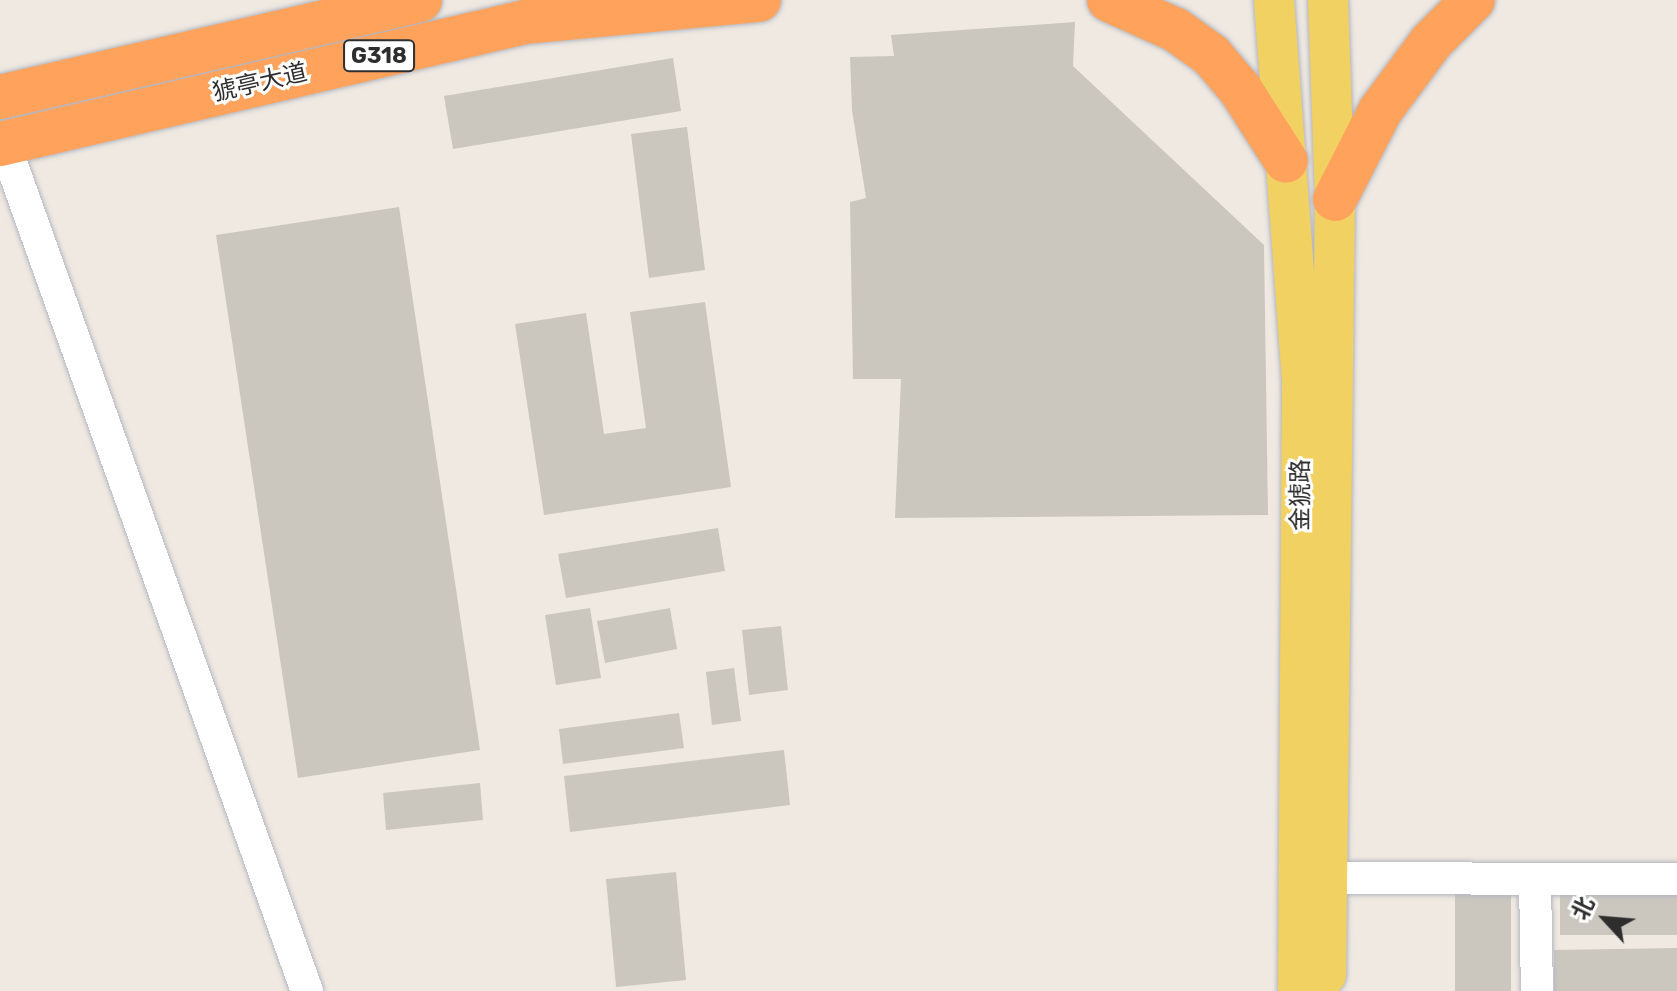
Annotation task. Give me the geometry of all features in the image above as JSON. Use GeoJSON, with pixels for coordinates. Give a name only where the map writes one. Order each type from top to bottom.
{"type":"FeatureCollection","features":[{"type":"Feature","properties":{"kind":"highway","name":"猇亭大道"},"geometry":{"type":"LineString","coordinates":[[0,97],[420,0]]}},
{"type":"Feature","properties":{"kind":"highway","name":"猇亭大道"},"geometry":{"type":"LineString","coordinates":[[2,143],[525,22],[759,0]]}},
{"type":"Feature","properties":{"kind":"highway"},"geometry":{"type":"LineString","coordinates":[[1109,0],[1176,30],[1211,55],[1240,89],[1286,161]]}},
{"type":"Feature","properties":{"kind":"highway"},"geometry":{"type":"LineString","coordinates":[[1335,199],[1380,111],[1431,42],[1473,0]]}},
{"type":"Feature","properties":{"kind":"main road","name":"金猇路"},"geometry":{"type":"LineString","coordinates":[[1274,0],[1302,380],[1298,991]]}},
{"type":"Feature","properties":{"kind":"main road","name":"金猇路"},"geometry":{"type":"LineString","coordinates":[[1326,991],[1335,199],[1328,0]]}},
{"type":"Feature","properties":{"kind":"street"},"geometry":{"type":"LineString","coordinates":[[2,143],[307,991]]}},
{"type":"Feature","properties":{"kind":"street"},"geometry":{"type":"LineString","coordinates":[[1327,878],[1677,879]]}},
{"type":"Feature","properties":{"kind":"street"},"geometry":{"type":"LineString","coordinates":[[1535,880],[1537,991]]}},
{"type":"Feature","properties":{"kind":"building"},"geometry":{"type":"Polygon","coordinates":[[[1075,22],[1073,66],[1264,245],[1268,515],[895,518],[901,379],[853,379],[850,202],[866,198],[852,110],[850,57],[894,56],[891,35],[1075,22]]]}},
{"type":"Feature","properties":{"kind":"building"},"geometry":{"type":"Polygon","coordinates":[[[673,58],[681,111],[453,149],[444,96],[673,58]]]}},
{"type":"Feature","properties":{"kind":"building"},"geometry":{"type":"Polygon","coordinates":[[[687,127],[705,270],[649,278],[631,134],[687,127]]]}},
{"type":"Feature","properties":{"kind":"building"},"geometry":{"type":"Polygon","coordinates":[[[399,207],[480,750],[298,778],[216,235],[399,207]]]}},
{"type":"Feature","properties":{"kind":"building"},"geometry":{"type":"Polygon","coordinates":[[[705,302],[731,487],[544,515],[515,324],[586,313],[604,434],[646,428],[630,312],[705,302]]]}},
{"type":"Feature","properties":{"kind":"building"},"geometry":{"type":"Polygon","coordinates":[[[718,528],[725,571],[566,598],[558,554],[718,528]]]}},
{"type":"Feature","properties":{"kind":"building"},"geometry":{"type":"Polygon","coordinates":[[[590,608],[601,678],[556,685],[545,615],[590,608]]]}},
{"type":"Feature","properties":{"kind":"building"},"geometry":{"type":"Polygon","coordinates":[[[670,608],[677,649],[605,663],[597,621],[670,608]]]}},
{"type":"Feature","properties":{"kind":"building"},"geometry":{"type":"Polygon","coordinates":[[[781,626],[788,690],[749,695],[742,630],[781,626]]]}},
{"type":"Feature","properties":{"kind":"building"},"geometry":{"type":"Polygon","coordinates":[[[734,668],[741,721],[712,725],[706,672],[734,668]]]}},
{"type":"Feature","properties":{"kind":"building"},"geometry":{"type":"Polygon","coordinates":[[[679,713],[684,748],[563,764],[559,729],[679,713]]]}},
{"type":"Feature","properties":{"kind":"building"},"geometry":{"type":"Polygon","coordinates":[[[784,750],[790,805],[570,832],[564,776],[784,750]]]}},
{"type":"Feature","properties":{"kind":"building"},"geometry":{"type":"Polygon","coordinates":[[[480,783],[483,820],[386,830],[383,793],[480,783]]]}},
{"type":"Feature","properties":{"kind":"building"},"geometry":{"type":"Polygon","coordinates":[[[676,872],[686,980],[616,987],[606,879],[676,872]]]}},
{"type":"Feature","properties":{"kind":"building"},"geometry":{"type":"Polygon","coordinates":[[[1560,888],[1677,888],[1677,935],[1560,935],[1560,888]]]}},
{"type":"Feature","properties":{"kind":"building"},"geometry":{"type":"Polygon","coordinates":[[[1455,894],[1511,894],[1511,991],[1455,991],[1455,894]]]}},
{"type":"Feature","properties":{"kind":"building"},"geometry":{"type":"Polygon","coordinates":[[[1677,948],[1677,991],[1554,991],[1554,950],[1677,948]]]}}]}
